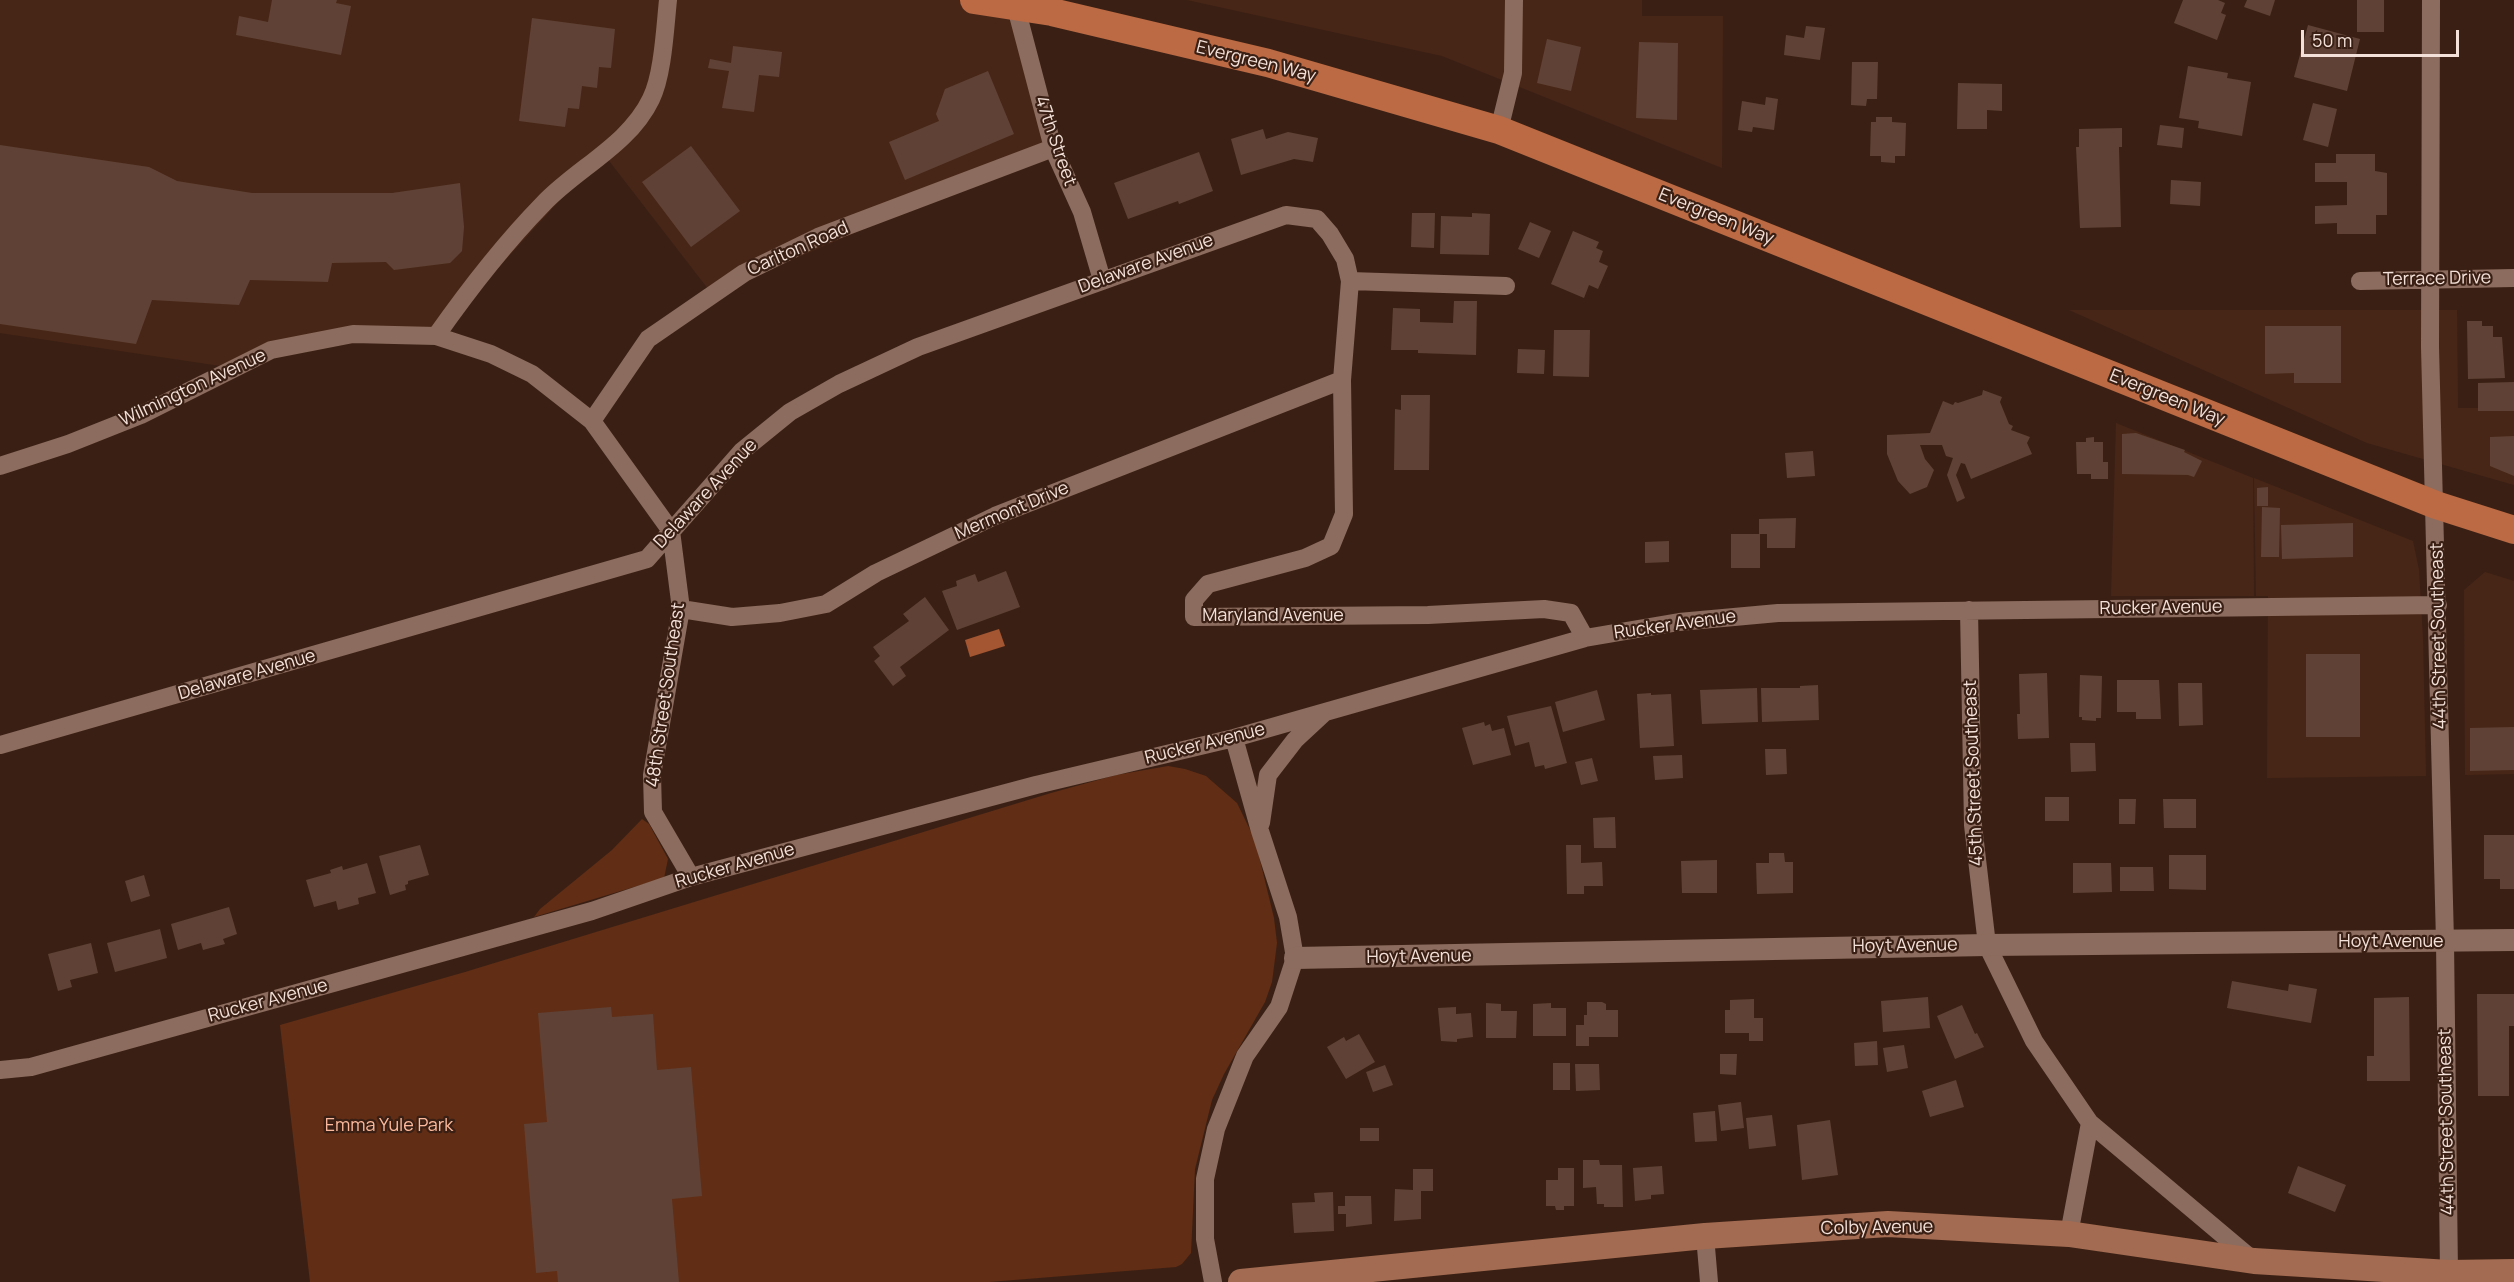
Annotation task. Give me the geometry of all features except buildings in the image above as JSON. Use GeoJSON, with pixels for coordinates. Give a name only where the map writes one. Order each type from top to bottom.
{"type":"FeatureCollection","features":[{"type":"Feature","properties":{"kind":"main road","name":"Evergreen Way"},"geometry":{"type":"LineString","coordinates":[[974,0],[1015,3],[1268,63],[1499,130],[2436,505]]}},
{"type":"Feature","properties":{"kind":"main road"},"geometry":{"type":"LineString","coordinates":[[2436,505],[2514,530]]}},
{"type":"Feature","properties":{"kind":"main road","name":"Colby Avenue"},"geometry":{"type":"LineString","coordinates":[[1241,1282],[1705,1236],[1888,1224],[2069,1234],[2254,1261],[2449,1273],[2514,1272]]}},
{"type":"Feature","properties":{"kind":"street"},"geometry":{"type":"LineString","coordinates":[[436,336],[479,276],[544,202],[630,130],[652,99],[661,61],[668,0]]}},
{"type":"Feature","properties":{"kind":"street"},"geometry":{"type":"LineString","coordinates":[[1499,130],[1513,73],[1514,0]]}},
{"type":"Feature","properties":{"kind":"street","name":"44th Street Southeast"},"geometry":{"type":"LineString","coordinates":[[2431,0],[2430,278],[2445,941],[2449,1273]]}},
{"type":"Feature","properties":{"kind":"street","name":"47th Street"},"geometry":{"type":"LineString","coordinates":[[1015,3],[1053,148],[1082,212],[1102,280]]}},
{"type":"Feature","properties":{"kind":"street","name":"Carlton Road"},"geometry":{"type":"LineString","coordinates":[[592,421],[648,339],[744,273],[818,237],[1053,148]]}},
{"type":"Feature","properties":{"kind":"street","name":"Delaware Avenue"},"geometry":{"type":"LineString","coordinates":[[0,745],[647,559],[742,451],[790,412],[839,384],[918,347],[1286,215]]}},
{"type":"Feature","properties":{"kind":"street","name":"Maryland Avenue"},"geometry":{"type":"LineString","coordinates":[[1286,215],[1317,219],[1330,234],[1345,259],[1350,281],[1342,380],[1344,514],[1331,546],[1305,558],[1208,584],[1194,600],[1194,617],[1428,615],[1544,609],[1571,613],[1585,638]]}},
{"type":"Feature","properties":{"kind":"street","name":"Terrace Drive"},"geometry":{"type":"LineString","coordinates":[[2360,281],[2514,278]]}},
{"type":"Feature","properties":{"kind":"street"},"geometry":{"type":"LineString","coordinates":[[1350,281],[1506,286]]}},
{"type":"Feature","properties":{"kind":"street","name":"Wilmington Avenue"},"geometry":{"type":"LineString","coordinates":[[0,466],[68,444],[141,415],[271,350],[354,334],[436,336]]}},
{"type":"Feature","properties":{"kind":"street","name":"48th Street Southeast"},"geometry":{"type":"LineString","coordinates":[[436,336],[491,354],[532,374],[592,421],[671,531],[681,609],[652,775],[653,812],[691,877]]}},
{"type":"Feature","properties":{"kind":"street","name":"Mermont Drive"},"geometry":{"type":"LineString","coordinates":[[681,609],[732,616],[780,613],[826,604],[876,573],[995,516],[1342,380]]}},
{"type":"Feature","properties":{"kind":"street","name":"Rucker Avenue"},"geometry":{"type":"LineString","coordinates":[[0,1070],[31,1067],[592,911],[691,877],[1036,785],[1234,738],[1585,638],[1679,622],[1778,613],[2438,605]]}},
{"type":"Feature","properties":{"kind":"street","name":"45th Street Southeast"},"geometry":{"type":"LineString","coordinates":[[1969,610],[1973,825],[1987,945],[2034,1041],[2090,1123],[2254,1261]]}},
{"type":"Feature","properties":{"kind":"street"},"geometry":{"type":"LineString","coordinates":[[1260,831],[1268,775],[1295,740],[1326,712]]}},
{"type":"Feature","properties":{"kind":"street"},"geometry":{"type":"LineString","coordinates":[[1212,1282],[1205,1239],[1205,1179],[1216,1129],[1245,1056],[1279,1007],[1295,958],[1288,917],[1260,831],[1234,738]]}},
{"type":"Feature","properties":{"kind":"street","name":"Hoyt Avenue"},"geometry":{"type":"LineString","coordinates":[[1295,958],[1987,945],[2514,940]]}},
{"type":"Feature","properties":{"kind":"street"},"geometry":{"type":"LineString","coordinates":[[2069,1234],[2090,1123]]}},
{"type":"Feature","properties":{"kind":"street"},"geometry":{"type":"LineString","coordinates":[[1705,1236],[1709,1282]]}},
{"type":"Feature","properties":{"kind":"shaded area"},"geometry":{"type":"Polygon","coordinates":[[[0,0],[1014,0],[1053,148],[712,294],[603,153],[436,336],[353,334],[234,368],[0,333],[0,0]]]}},
{"type":"Feature","properties":{"kind":"shaded area"},"geometry":{"type":"Polygon","coordinates":[[[1187,0],[1642,0],[1642,16],[1723,16],[1722,168],[1442,56],[1187,0]]]}},
{"type":"Feature","properties":{"kind":"shaded area"},"geometry":{"type":"Polygon","coordinates":[[[2069,310],[2457,310],[2458,408],[2514,408],[2514,485],[2367,443],[2069,310]]]}},
{"type":"Feature","properties":{"kind":"shaded area"},"geometry":{"type":"Polygon","coordinates":[[[2116,423],[2253,478],[2254,596],[2111,596],[2116,423]]]}},
{"type":"Feature","properties":{"kind":"shaded area"},"geometry":{"type":"Polygon","coordinates":[[[2254,478],[2413,541],[2419,570],[2423,639],[2426,776],[2267,778],[2268,596],[2256,596],[2254,478]]]}},
{"type":"Feature","properties":{"kind":"shaded area"},"geometry":{"type":"Polygon","coordinates":[[[2485,572],[2514,581],[2514,774],[2465,775],[2464,590],[2485,572]]]}},
{"type":"Feature","properties":{"kind":"shaded area"},"geometry":{"type":"Polygon","coordinates":[[[999,629],[1005,646],[970,657],[965,640],[999,629]]]}},
{"type":"Feature","properties":{"kind":"green space","name":"Emma Yule Park"},"geometry":{"type":"Polygon","coordinates":[[[1168,766],[1206,776],[1237,803],[1255,840],[1274,918],[1277,943],[1272,982],[1265,1002],[1224,1074],[1212,1100],[1195,1169],[1191,1253],[1182,1264],[1176,1267],[989,1282],[310,1282],[280,1025],[465,972],[1051,793],[1116,775],[1168,766]]]}},
{"type":"Feature","properties":{"kind":"green space"},"geometry":{"type":"Polygon","coordinates":[[[642,819],[649,824],[668,859],[664,878],[534,917],[540,909],[612,850],[642,819]]]}}]}
